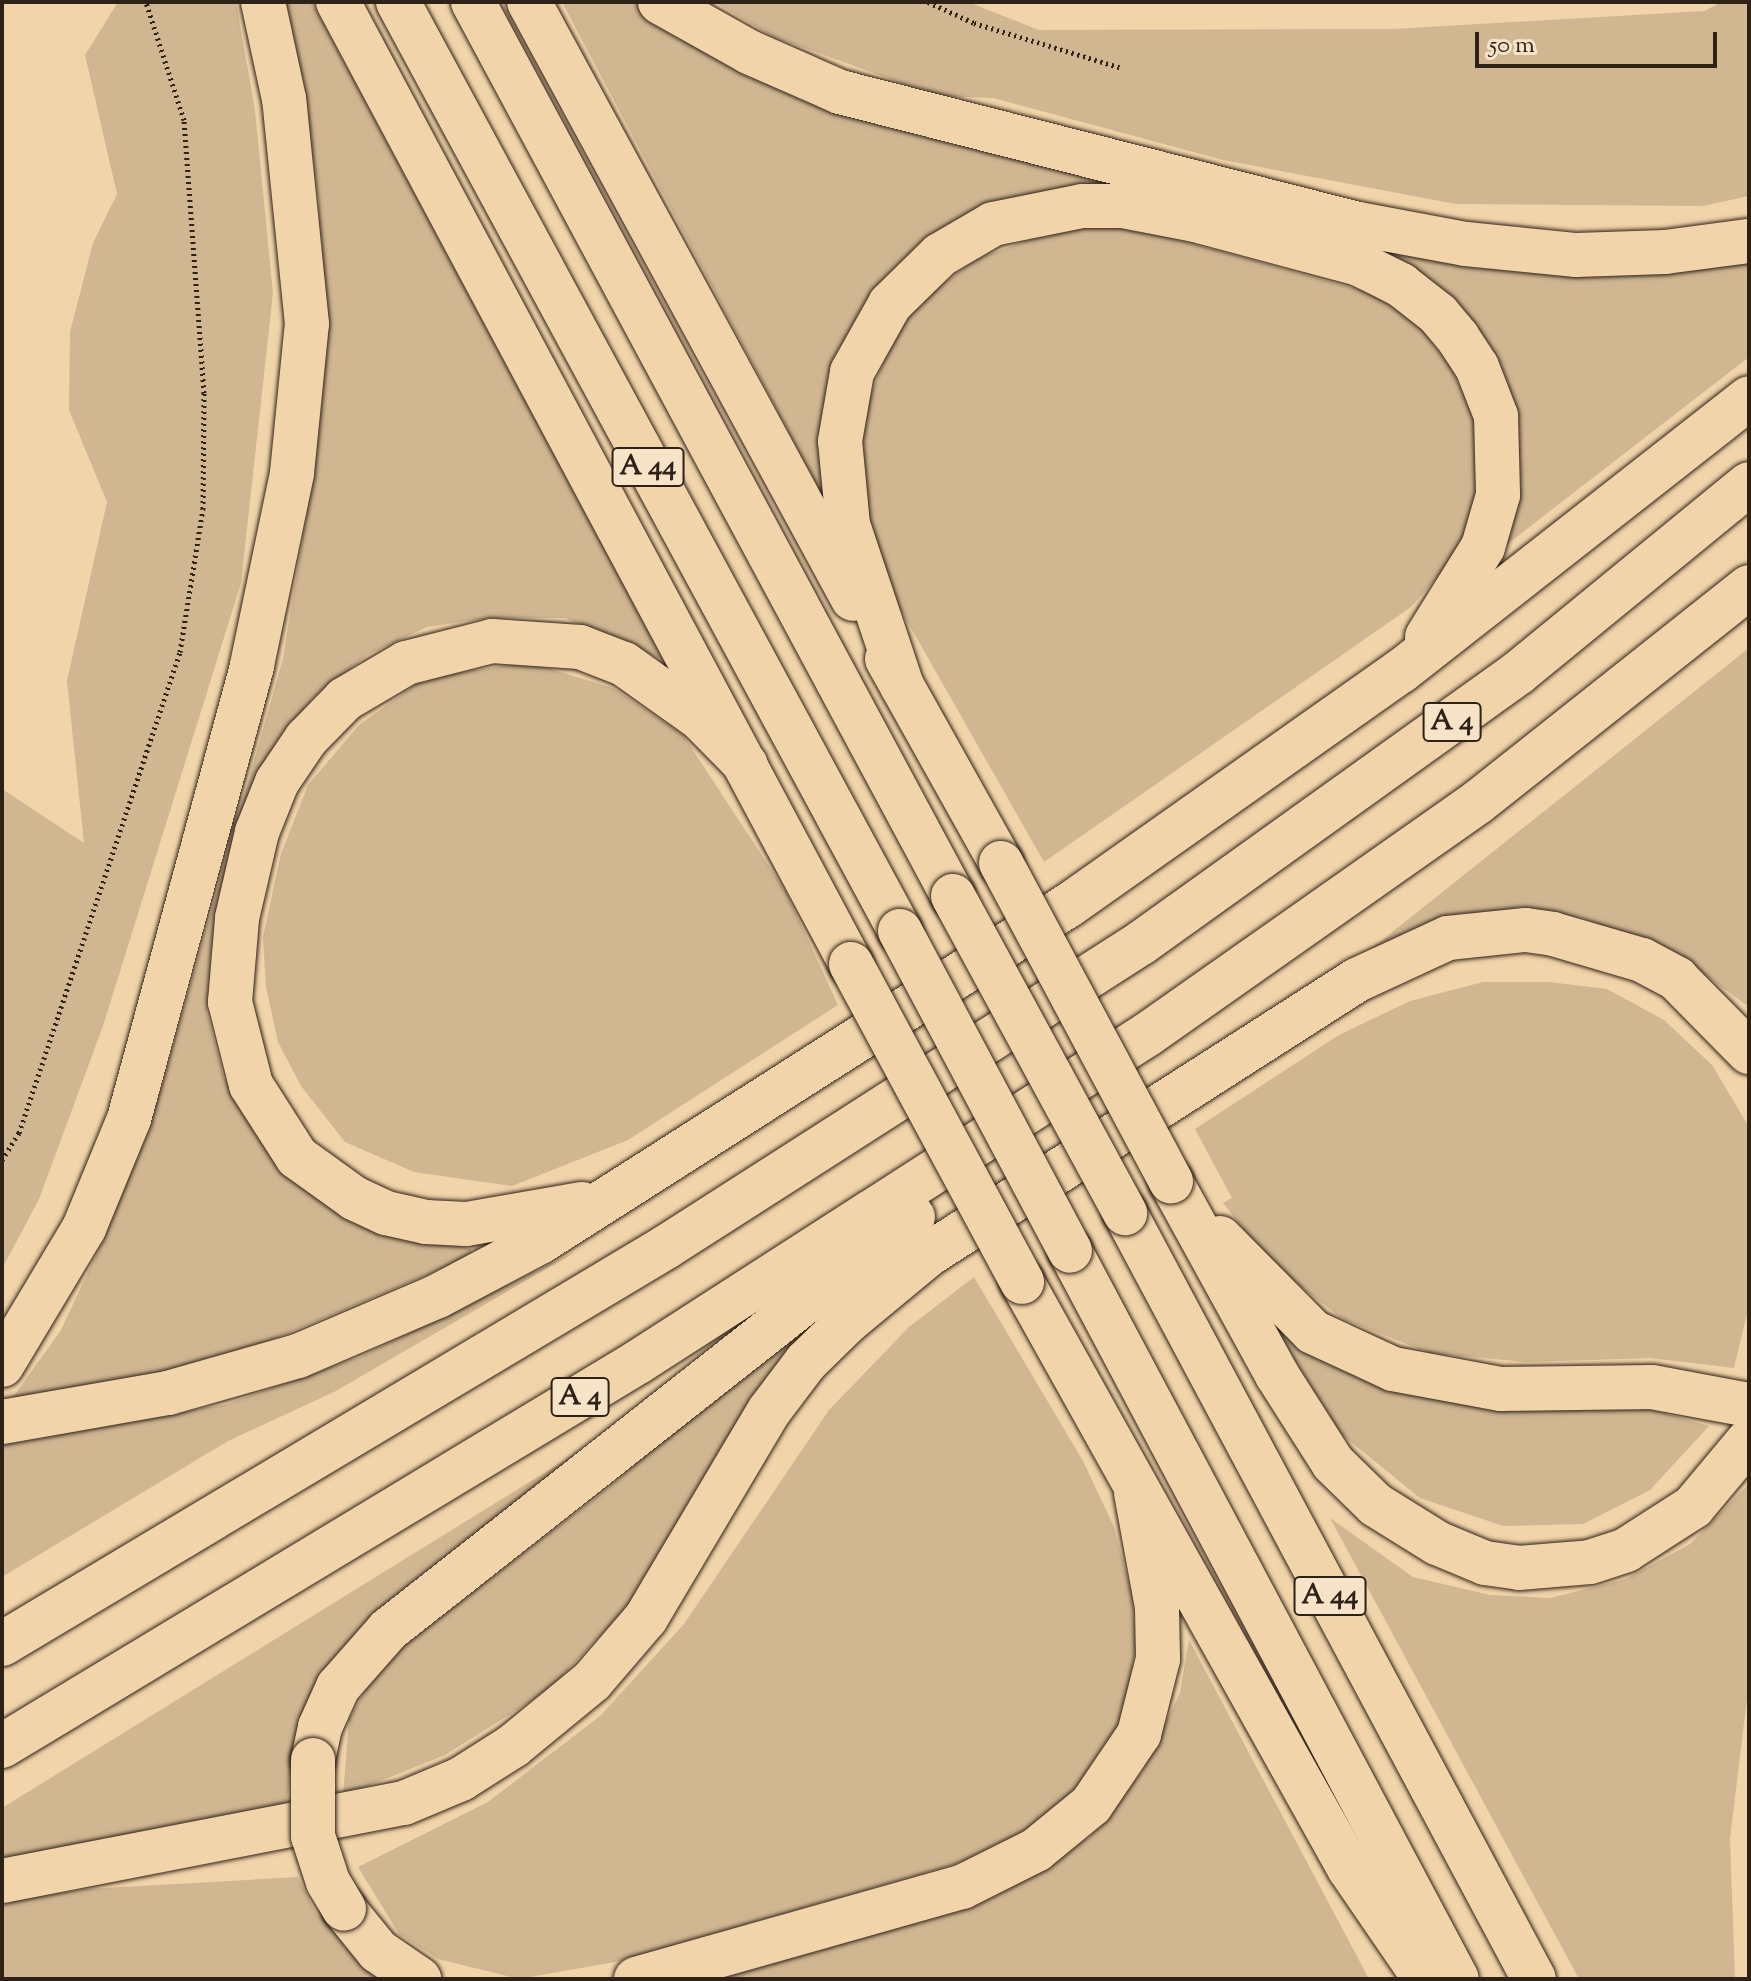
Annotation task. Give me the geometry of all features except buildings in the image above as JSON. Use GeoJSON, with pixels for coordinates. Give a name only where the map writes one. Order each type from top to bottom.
{"type":"FeatureCollection","features":[{"type":"Feature","properties":{"kind":"highway"},"geometry":{"type":"LineString","coordinates":[[2,1365],[84,1228],[134,1105],[252,665],[292,473],[307,324],[284,99],[263,2]]}},
{"type":"Feature","properties":{"kind":"highway"},"geometry":{"type":"LineString","coordinates":[[338,2],[1136,1493],[1349,1868],[1425,1979]]}},
{"type":"Feature","properties":{"kind":"highway","name":"A 44"},"geometry":{"type":"LineString","coordinates":[[398,2],[900,931],[1457,1979]]}},
{"type":"Feature","properties":{"kind":"highway","name":"A 44"},"geometry":{"type":"LineString","coordinates":[[473,2],[1534,1979]]}},
{"type":"Feature","properties":{"kind":"highway"},"geometry":{"type":"LineString","coordinates":[[529,2],[1001,863],[1277,1375],[1333,1463],[1376,1505],[1437,1543],[1485,1563],[1519,1568],[1590,1562],[1626,1550],[1693,1507],[1749,1440]]}},
{"type":"Feature","properties":{"kind":"highway"},"geometry":{"type":"LineString","coordinates":[[660,2],[749,52],[840,92],[1358,224],[1466,244],[1576,255],[1665,252],[1749,241]]}},
{"type":"Feature","properties":{"kind":"highway"},"geometry":{"type":"LineString","coordinates":[[902,686],[848,525],[840,441],[852,372],[890,304],[940,255],[993,224],[1082,206],[1122,206],[1195,220],[1359,264],[1401,285],[1438,314],[1458,338],[1477,367],[1496,416],[1498,495],[1493,521],[1467,577],[1401,671]]}},
{"type":"Feature","properties":{"kind":"highway"},"geometry":{"type":"LineString","coordinates":[[2,1422],[168,1393],[298,1356],[438,1296],[616,1197],[1069,905],[1401,671],[1749,398]]}},
{"type":"Feature","properties":{"kind":"highway","name":"A 4"},"geometry":{"type":"LineString","coordinates":[[2,1644],[666,1247],[1141,943],[1518,673],[1749,484]]}},
{"type":"Feature","properties":{"kind":"highway","name":"A 4"},"geometry":{"type":"LineString","coordinates":[[2,1746],[638,1362],[1148,1034],[1478,802],[1749,587]]}},
{"type":"Feature","properties":{"kind":"highway"},"geometry":{"type":"LineString","coordinates":[[616,1197],[466,1224],[426,1222],[354,1198],[297,1157],[251,1085],[230,1002],[237,918],[257,832],[277,782],[306,739],[345,699],[406,663],[492,641],[543,640],[624,664],[701,719],[746,765]]}},
{"type":"Feature","properties":{"kind":"highway"},"geometry":{"type":"LineString","coordinates":[[2,1881],[404,1803],[461,1779],[513,1746],[592,1681],[646,1618],[769,1411],[806,1362],[848,1321],[929,1254],[1370,974],[1448,938],[1526,930],[1553,934],[1642,960],[1677,979],[1749,1052]]}},
{"type":"Feature","properties":{"kind":"highway"},"geometry":{"type":"LineString","coordinates":[[419,1979],[378,1951],[344,1909],[328,1882],[313,1836],[313,1760],[320,1727],[338,1687],[395,1623],[1148,1034]]}},
{"type":"Feature","properties":{"kind":"highway"},"geometry":{"type":"LineString","coordinates":[[1171,1182],[1290,1314],[1352,1353],[1393,1369],[1487,1387],[1652,1387],[1730,1399]]}},
{"type":"Feature","properties":{"kind":"highway"},"geometry":{"type":"LineString","coordinates":[[636,1979],[962,1887],[1036,1850],[1091,1805],[1139,1734],[1158,1659],[1157,1607],[1136,1493]]}},
{"type":"Feature","properties":{"kind":"path"},"geometry":{"type":"LineString","coordinates":[[2,1160],[19,1133],[180,652],[203,509],[204,393],[184,120],[146,2]]}},
{"type":"Feature","properties":{"kind":"path"},"geometry":{"type":"LineString","coordinates":[[928,2],[974,23],[1122,68]]}},
{"type":"Feature","properties":{"kind":"shaded area"},"geometry":{"type":"Polygon","coordinates":[[[118,2],[236,2],[255,110],[273,293],[241,583],[103,1026],[39,1199],[2,1269],[2,789],[84,843],[67,681],[107,502],[69,410],[70,332],[93,243],[117,194],[85,55],[118,2]]]}},
{"type":"Feature","properties":{"kind":"shaded area"},"geometry":{"type":"Polygon","coordinates":[[[283,2],[312,2],[664,660],[565,618],[489,618],[427,627],[367,655],[313,698],[277,747],[247,814],[211,953],[207,1013],[224,1078],[265,1146],[380,1232],[472,1249],[469,1257],[230,1357],[9,1403],[61,1330],[106,1234],[160,1092],[283,659],[309,498],[319,361],[319,202],[297,55],[283,2]]]}},
{"type":"Feature","properties":{"kind":"shaded area"},"geometry":{"type":"Polygon","coordinates":[[[562,2],[636,2],[669,25],[1344,234],[1749,255],[1749,357],[1492,556],[1514,464],[1388,266],[1003,209],[851,340],[829,508],[562,2]]]}},
{"type":"Feature","properties":{"kind":"shaded area"},"geometry":{"type":"Polygon","coordinates":[[[715,2],[968,2],[1039,30],[1393,29],[1704,11],[1722,2],[1749,2],[1749,196],[1703,206],[1456,204],[1223,160],[993,98],[937,96],[772,36],[715,2]]]}},
{"type":"Feature","properties":{"kind":"shaded area"},"geometry":{"type":"Polygon","coordinates":[[[1124,225],[1371,293],[1419,325],[1452,369],[1475,420],[1479,478],[1473,513],[1454,558],[1411,607],[1044,862],[878,570],[862,528],[859,425],[889,347],[920,301],[976,259],[1067,226],[1124,225]]]}},
{"type":"Feature","properties":{"kind":"shaded area"},"geometry":{"type":"Polygon","coordinates":[[[1749,648],[1749,1007],[1682,958],[1583,918],[1492,917],[1371,949],[1749,648]]]}},
{"type":"Feature","properties":{"kind":"shaded area"},"geometry":{"type":"Polygon","coordinates":[[[527,662],[613,688],[683,735],[786,892],[838,1005],[628,1140],[512,1186],[414,1172],[345,1142],[301,1086],[278,1042],[266,987],[263,937],[281,854],[308,785],[359,725],[425,678],[527,662]]]}},
{"type":"Feature","properties":{"kind":"shaded area"},"geometry":{"type":"Polygon","coordinates":[[[1483,982],[1549,982],[1607,989],[1664,1020],[1712,1065],[1749,1127],[1749,1305],[1734,1368],[1650,1358],[1526,1362],[1430,1353],[1343,1319],[1271,1264],[1223,1203],[1232,1198],[1195,1129],[1339,1035],[1410,1001],[1483,982]]]}},
{"type":"Feature","properties":{"kind":"shaded area"},"geometry":{"type":"Polygon","coordinates":[[[577,1251],[334,1392],[228,1441],[2,1577],[2,1444],[227,1404],[360,1357],[577,1251]]]}},
{"type":"Feature","properties":{"kind":"shaded area"},"geometry":{"type":"Polygon","coordinates":[[[892,1263],[629,1605],[550,1689],[445,1755],[343,1796],[349,1719],[373,1677],[401,1648],[608,1488],[791,1329],[892,1263]]]}},
{"type":"Feature","properties":{"kind":"shaded area"},"geometry":{"type":"Polygon","coordinates":[[[974,1277],[1083,1461],[1114,1527],[1132,1595],[1136,1646],[1123,1718],[1091,1773],[1054,1817],[969,1860],[620,1961],[519,1979],[438,1959],[399,1934],[358,1867],[488,1802],[600,1716],[684,1624],[829,1410],[909,1327],[974,1277]]]}},
{"type":"Feature","properties":{"kind":"shaded area"},"geometry":{"type":"Polygon","coordinates":[[[1271,1321],[1345,1371],[1426,1398],[1567,1410],[1653,1410],[1709,1426],[1650,1490],[1583,1524],[1503,1526],[1420,1498],[1341,1434],[1271,1321]]]}},
{"type":"Feature","properties":{"kind":"shaded area"},"geometry":{"type":"Polygon","coordinates":[[[620,1426],[292,1756],[286,1810],[2,1862],[2,1808],[620,1426]]]}},
{"type":"Feature","properties":{"kind":"shaded area"},"geometry":{"type":"Polygon","coordinates":[[[1749,1484],[1749,1682],[1730,1839],[1735,1979],[1579,1979],[1330,1518],[1413,1577],[1490,1595],[1550,1598],[1626,1579],[1690,1544],[1749,1484]]]}},
{"type":"Feature","properties":{"kind":"shaded area"},"geometry":{"type":"Polygon","coordinates":[[[1189,1640],[1369,1979],[702,1979],[969,1902],[1089,1838],[1141,1773],[1180,1693],[1189,1640]]]}},
{"type":"Feature","properties":{"kind":"shaded area"},"geometry":{"type":"Polygon","coordinates":[[[298,1877],[316,1913],[382,1979],[2,1979],[2,1902],[87,1889],[298,1877]]]}}]}
